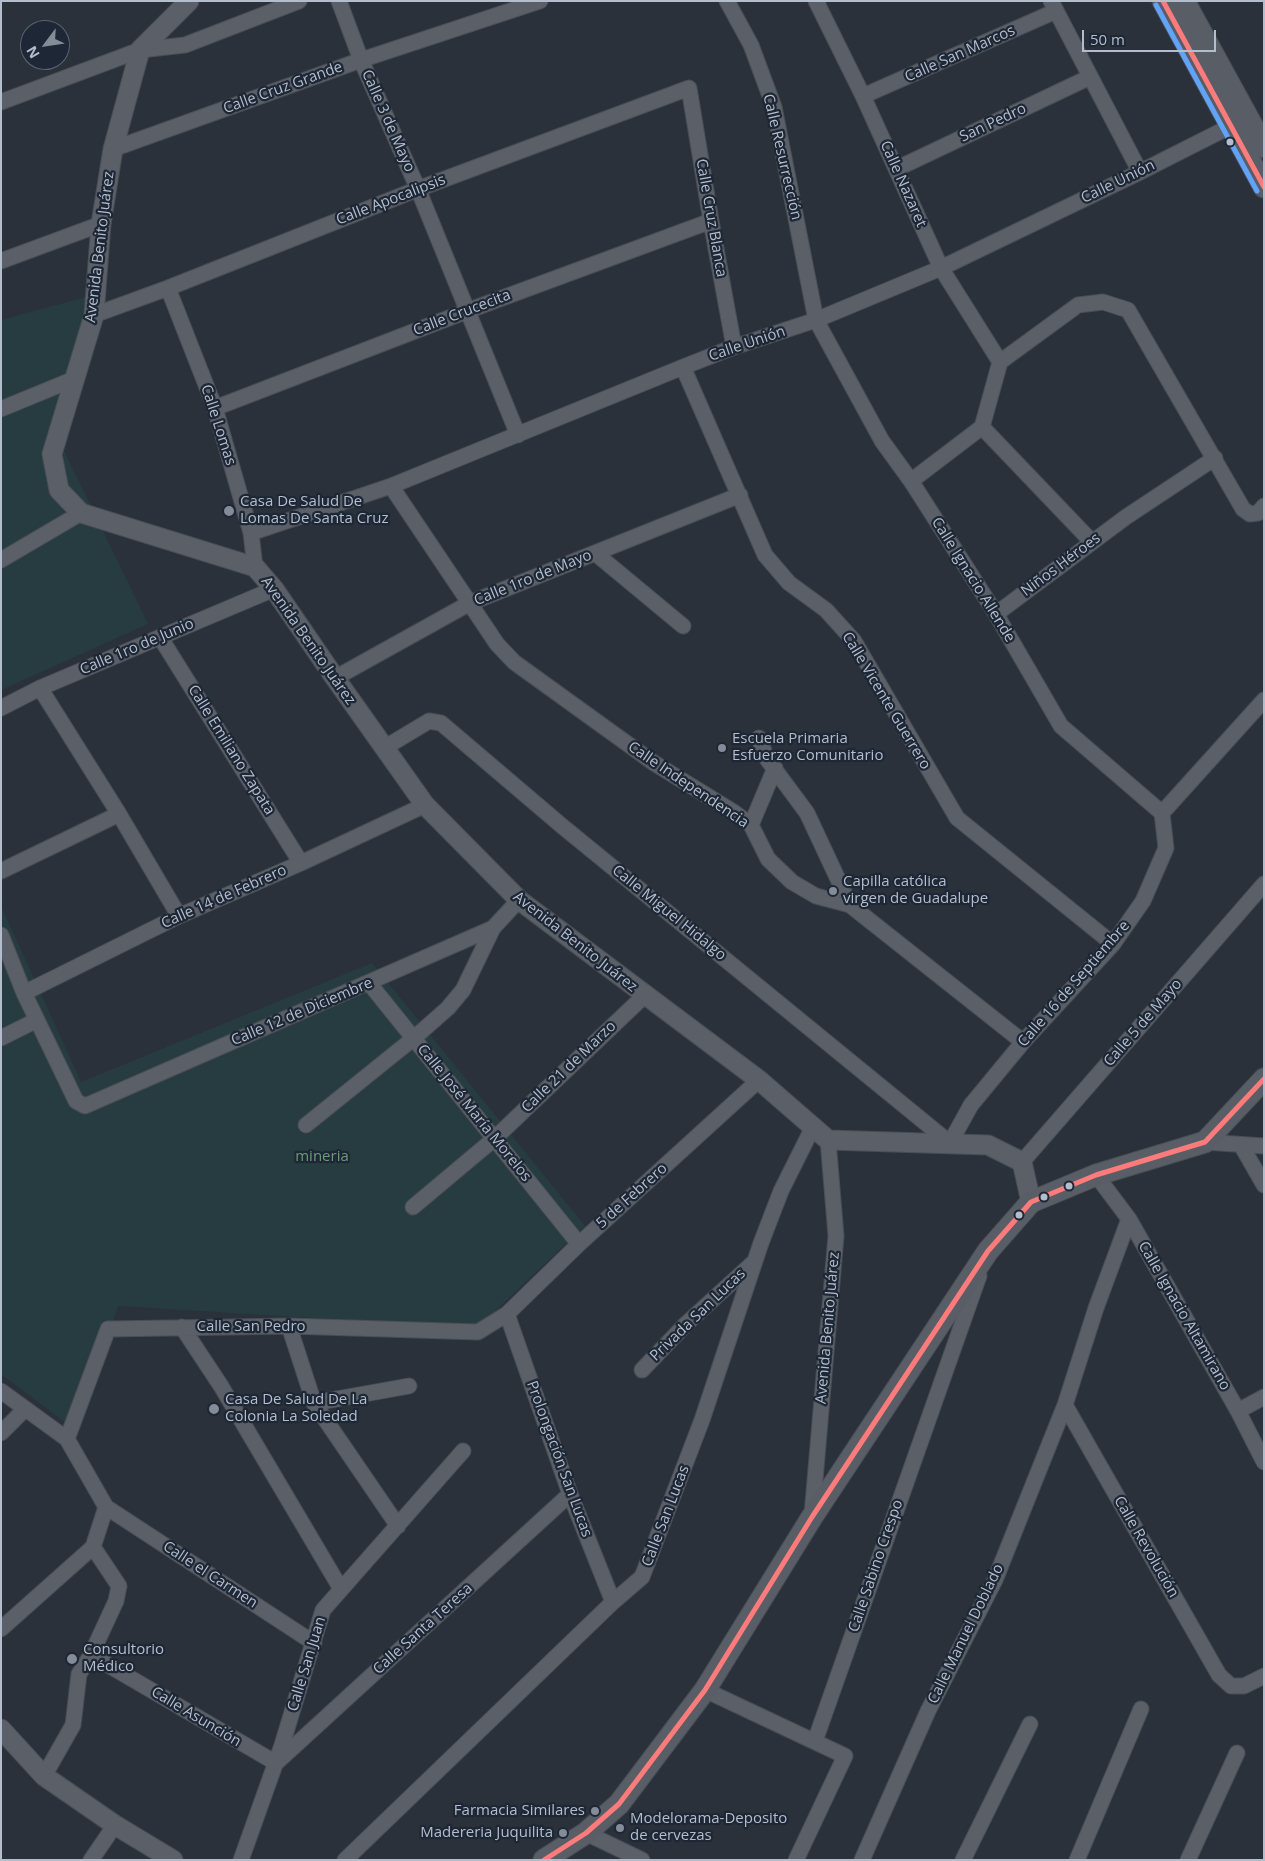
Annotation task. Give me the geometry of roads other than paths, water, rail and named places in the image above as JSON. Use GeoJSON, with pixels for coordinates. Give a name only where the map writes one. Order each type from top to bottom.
{"type":"FeatureCollection","features":[{"type":"Feature","properties":{"kind":"main road"},"geometry":{"type":"LineString","coordinates":[[1163,1],[1264,187]]}},
{"type":"Feature","properties":{"kind":"main road"},"geometry":{"type":"LineString","coordinates":[[1184,1],[1264,147]]}},
{"type":"Feature","properties":{"kind":"main road"},"geometry":{"type":"LineString","coordinates":[[544,1860],[586,1833],[619,1804],[705,1690],[812,1517],[988,1251],[1031,1202],[1096,1175],[1205,1142],[1264,1079]]}},
{"type":"Feature","properties":{"kind":"street"},"geometry":{"type":"LineString","coordinates":[[140,50],[189,1]]}},
{"type":"Feature","properties":{"kind":"street"},"geometry":{"type":"LineString","coordinates":[[1,102],[140,50],[185,44],[299,1]]}},
{"type":"Feature","properties":{"kind":"street","name":"Calle 3 de Mayo"},"geometry":{"type":"LineString","coordinates":[[339,1],[361,60],[418,189],[518,435]]}},
{"type":"Feature","properties":{"kind":"street","name":"Calle Cruz Grande"},"geometry":{"type":"LineString","coordinates":[[113,149],[361,60],[540,1]]}},
{"type":"Feature","properties":{"kind":"street","name":"Calle Resurrección"},"geometry":{"type":"LineString","coordinates":[[727,1],[751,46],[774,107],[816,320]]}},
{"type":"Feature","properties":{"kind":"street","name":"Calle Nazaret"},"geometry":{"type":"LineString","coordinates":[[816,1],[863,96],[941,268],[1000,362]]}},
{"type":"Feature","properties":{"kind":"street"},"geometry":{"type":"LineString","coordinates":[[1054,6],[1140,172]]}},
{"type":"Feature","properties":{"kind":"street","name":"Calle San Marcos"},"geometry":{"type":"LineString","coordinates":[[863,96],[1054,6]]}},
{"type":"Feature","properties":{"kind":"street","name":"Avenida Benito Juárez"},"geometry":{"type":"LineString","coordinates":[[140,50],[113,149],[100,224],[94,315],[52,454],[59,490],[81,513],[255,567],[274,589],[425,805],[519,900],[644,996],[759,1080],[828,1140],[836,1236],[812,1517]]}},
{"type":"Feature","properties":{"kind":"street","name":"San Pedro"},"geometry":{"type":"LineString","coordinates":[[896,169],[1090,77]]}},
{"type":"Feature","properties":{"kind":"street","name":"Calle Apocalipsis"},"geometry":{"type":"LineString","coordinates":[[94,315],[168,288],[418,189],[689,88]]}},
{"type":"Feature","properties":{"kind":"street","name":"Calle Cruz Blanca"},"geometry":{"type":"LineString","coordinates":[[689,88],[734,347]]}},
{"type":"Feature","properties":{"kind":"street","name":"Calle Unión"},"geometry":{"type":"LineString","coordinates":[[251,533],[391,486],[682,367],[734,347],[816,320],[941,268],[1231,126]]}},
{"type":"Feature","properties":{"kind":"street","name":"Calle Crucecita"},"geometry":{"type":"LineString","coordinates":[[215,408],[467,311],[711,221]]}},
{"type":"Feature","properties":{"kind":"street"},"geometry":{"type":"LineString","coordinates":[[1,261],[100,224]]}},
{"type":"Feature","properties":{"kind":"street","name":"Calle Lomas"},"geometry":{"type":"LineString","coordinates":[[168,288],[215,408],[251,533],[255,567]]}},
{"type":"Feature","properties":{"kind":"street"},"geometry":{"type":"LineString","coordinates":[[911,482],[982,426],[1000,362],[1078,305],[1103,302],[1128,310],[1243,509],[1250,514],[1258,512],[1264,506]]}},
{"type":"Feature","properties":{"kind":"street","name":"Calle Ignacio Allende"},"geometry":{"type":"LineString","coordinates":[[816,320],[882,441],[911,482],[996,614],[1061,726],[1162,813]]}},
{"type":"Feature","properties":{"kind":"street","name":"Calle Vicente Guerrero"},"geometry":{"type":"LineString","coordinates":[[682,367],[765,555],[789,583],[826,610],[854,641],[957,818],[1113,944]]}},
{"type":"Feature","properties":{"kind":"street"},"geometry":{"type":"LineString","coordinates":[[1,409],[74,379]]}},
{"type":"Feature","properties":{"kind":"street"},"geometry":{"type":"LineString","coordinates":[[982,426],[1092,542]]}},
{"type":"Feature","properties":{"kind":"street","name":"Niños Héroes"},"geometry":{"type":"LineString","coordinates":[[996,614],[1126,517],[1215,458]]}},
{"type":"Feature","properties":{"kind":"street","name":"Calle Independencia"},"geometry":{"type":"LineString","coordinates":[[391,486],[497,644],[514,662],[654,763],[735,813],[751,825],[768,859],[792,882],[816,896],[850,904],[1023,1042]]}},
{"type":"Feature","properties":{"kind":"street","name":"Calle 1ro de Mayo"},"geometry":{"type":"LineString","coordinates":[[335,678],[470,603],[740,495]]}},
{"type":"Feature","properties":{"kind":"street"},"geometry":{"type":"LineString","coordinates":[[1,560],[81,513]]}},
{"type":"Feature","properties":{"kind":"street"},"geometry":{"type":"LineString","coordinates":[[595,554],[683,626]]}},
{"type":"Feature","properties":{"kind":"street","name":"Calle 1ro de Junio"},"geometry":{"type":"LineString","coordinates":[[1,708],[40,688],[274,589]]}},
{"type":"Feature","properties":{"kind":"street","name":"Calle Emiliano Zapata"},"geometry":{"type":"LineString","coordinates":[[160,637],[301,863]]}},
{"type":"Feature","properties":{"kind":"street"},"geometry":{"type":"LineString","coordinates":[[40,688],[119,814],[179,916]]}},
{"type":"Feature","properties":{"kind":"street"},"geometry":{"type":"LineString","coordinates":[[1162,813],[1264,700]]}},
{"type":"Feature","properties":{"kind":"street","name":"Calle Miguel Hidalgo"},"geometry":{"type":"LineString","coordinates":[[384,748],[428,721],[441,723],[570,832],[950,1142]]}},
{"type":"Feature","properties":{"kind":"street"},"geometry":{"type":"LineString","coordinates":[[759,738],[767,758],[807,813],[850,904]]}},
{"type":"Feature","properties":{"kind":"street"},"geometry":{"type":"LineString","coordinates":[[751,825],[775,768]]}},
{"type":"Feature","properties":{"kind":"street","name":"Calle 14 de Febrero"},"geometry":{"type":"LineString","coordinates":[[24,993],[179,916],[301,863],[425,805]]}},
{"type":"Feature","properties":{"kind":"street","name":"Calle 16 de Septiembre"},"geometry":{"type":"LineString","coordinates":[[950,1142],[971,1105],[1023,1042],[1113,944],[1143,901],[1166,848],[1162,813]]}},
{"type":"Feature","properties":{"kind":"street"},"geometry":{"type":"LineString","coordinates":[[1,871],[119,814]]}},
{"type":"Feature","properties":{"kind":"street","name":"Calle 5 de Mayo"},"geometry":{"type":"LineString","coordinates":[[1022,1162],[1264,884]]}},
{"type":"Feature","properties":{"kind":"street","name":"Calle 12 de Diciembre"},"geometry":{"type":"LineString","coordinates":[[36,1020],[76,1101],[85,1106],[493,928],[519,900]]}},
{"type":"Feature","properties":{"kind":"street"},"geometry":{"type":"LineString","coordinates":[[306,1124],[414,1038],[448,1008],[462,990],[493,928]]}},
{"type":"Feature","properties":{"kind":"street"},"geometry":{"type":"LineString","coordinates":[[1,935],[36,1020],[1,1038]]}},
{"type":"Feature","properties":{"kind":"street","name":"Calle José María Morelos"},"geometry":{"type":"LineString","coordinates":[[369,983],[579,1244]]}},
{"type":"Feature","properties":{"kind":"street","name":"Calle 21 de Marzo"},"geometry":{"type":"LineString","coordinates":[[414,1207],[494,1138],[644,996]]}},
{"type":"Feature","properties":{"kind":"street","name":"5 de Febrero"},"geometry":{"type":"LineString","coordinates":[[507,1314],[579,1244],[759,1080]]}},
{"type":"Feature","properties":{"kind":"street","name":"Calle San Lucas"},"geometry":{"type":"LineString","coordinates":[[345,1860],[613,1602],[642,1577],[702,1420],[755,1261],[781,1191],[813,1128]]}},
{"type":"Feature","properties":{"kind":"street"},"geometry":{"type":"LineString","coordinates":[[828,1140],[950,1142],[988,1145],[1022,1162],[1031,1202]]}},
{"type":"Feature","properties":{"kind":"street"},"geometry":{"type":"LineString","coordinates":[[1205,1142],[1264,1146]]}},
{"type":"Feature","properties":{"kind":"street"},"geometry":{"type":"LineString","coordinates":[[1242,1145],[1264,1185]]}},
{"type":"Feature","properties":{"kind":"street","name":"Calle Ignacio Altamirano"},"geometry":{"type":"LineString","coordinates":[[1096,1175],[1129,1219],[1238,1411],[1264,1462]]}},
{"type":"Feature","properties":{"kind":"street","name":"Calle Manuel Doblado"},"geometry":{"type":"LineString","coordinates":[[862,1860],[928,1711],[995,1580],[1065,1405],[1096,1308],[1129,1219]]}},
{"type":"Feature","properties":{"kind":"street","name":"Calle Sabino Crespo"},"geometry":{"type":"LineString","coordinates":[[815,1741],[988,1251]]}},
{"type":"Feature","properties":{"kind":"street","name":"Privada San Lucas"},"geometry":{"type":"LineString","coordinates":[[642,1370],[686,1324],[755,1261]]}},
{"type":"Feature","properties":{"kind":"street","name":"Calle San Pedro"},"geometry":{"type":"LineString","coordinates":[[67,1439],[108,1330],[289,1326],[478,1332],[507,1314]]}},
{"type":"Feature","properties":{"kind":"street","name":"Prolongación San Lucas"},"geometry":{"type":"LineString","coordinates":[[507,1314],[570,1494],[613,1602]]}},
{"type":"Feature","properties":{"kind":"street"},"geometry":{"type":"LineString","coordinates":[[289,1326],[314,1403],[398,1526]]}},
{"type":"Feature","properties":{"kind":"street"},"geometry":{"type":"LineString","coordinates":[[182,1327],[221,1386],[341,1589]]}},
{"type":"Feature","properties":{"kind":"street"},"geometry":{"type":"LineString","coordinates":[[314,1403],[409,1386]]}},
{"type":"Feature","properties":{"kind":"street"},"geometry":{"type":"LineString","coordinates":[[1,1391],[67,1439],[106,1507],[93,1547],[1,1629]]}},
{"type":"Feature","properties":{"kind":"street"},"geometry":{"type":"LineString","coordinates":[[1238,1411],[1264,1397]]}},
{"type":"Feature","properties":{"kind":"street","name":"Calle Revolución"},"geometry":{"type":"LineString","coordinates":[[1065,1405],[1219,1675],[1231,1686],[1244,1686],[1264,1676]]}},
{"type":"Feature","properties":{"kind":"street"},"geometry":{"type":"LineString","coordinates":[[1,1433],[25,1408]]}},
{"type":"Feature","properties":{"kind":"street","name":"Calle San Juan"},"geometry":{"type":"LineString","coordinates":[[240,1860],[276,1764],[323,1610],[463,1451]]}},
{"type":"Feature","properties":{"kind":"street","name":"Calle Santa Teresa"},"geometry":{"type":"LineString","coordinates":[[276,1764],[570,1494]]}},
{"type":"Feature","properties":{"kind":"street","name":"Calle el Carmen"},"geometry":{"type":"LineString","coordinates":[[106,1507],[314,1643]]}},
{"type":"Feature","properties":{"kind":"street"},"geometry":{"type":"LineString","coordinates":[[44,1776],[74,1725],[79,1674],[91,1655],[116,1602],[119,1586],[93,1547]]}},
{"type":"Feature","properties":{"kind":"street","name":"Calle Asunción"},"geometry":{"type":"LineString","coordinates":[[91,1655],[276,1764]]}},
{"type":"Feature","properties":{"kind":"street"},"geometry":{"type":"LineString","coordinates":[[705,1690],[845,1756],[796,1860]]}},
{"type":"Feature","properties":{"kind":"street"},"geometry":{"type":"LineString","coordinates":[[1077,1860],[1141,1709]]}},
{"type":"Feature","properties":{"kind":"street"},"geometry":{"type":"LineString","coordinates":[[963,1860],[1030,1724]]}},
{"type":"Feature","properties":{"kind":"street"},"geometry":{"type":"LineString","coordinates":[[1,1729],[44,1776],[173,1860]]}},
{"type":"Feature","properties":{"kind":"street"},"geometry":{"type":"LineString","coordinates":[[1188,1860],[1238,1753]]}},
{"type":"Feature","properties":{"kind":"street"},"geometry":{"type":"LineString","coordinates":[[91,1860],[115,1824]]}},
{"type":"Feature","properties":{"kind":"street"},"geometry":{"type":"LineString","coordinates":[[586,1833],[642,1860]]}},
{"type":"Feature","properties":{"kind":"place","name":"Casa De Salud De Lomas De Santa Cruz"},"geometry":{"type":"Point","coordinates":[229,511]}},
{"type":"Feature","properties":{"kind":"place","name":"Escuela Primaria Esfuerzo Comunitario"},"geometry":{"type":"Point","coordinates":[722,748]}},
{"type":"Feature","properties":{"kind":"place","name":"Capilla católica virgen de Guadalupe"},"geometry":{"type":"Point","coordinates":[833,891]}},
{"type":"Feature","properties":{"kind":"place","name":"Casa De Salud De La Colonia La Soledad"},"geometry":{"type":"Point","coordinates":[214,1409]}},
{"type":"Feature","properties":{"kind":"place","name":"Consultorio Médico"},"geometry":{"type":"Point","coordinates":[72,1659]}},
{"type":"Feature","properties":{"kind":"place","name":"Farmacia Similares"},"geometry":{"type":"Point","coordinates":[595,1811]}},
{"type":"Feature","properties":{"kind":"place","name":"Modelorama-Deposito de cervezas"},"geometry":{"type":"Point","coordinates":[620,1828]}},
{"type":"Feature","properties":{"kind":"place","name":"Madereria Juquilita"},"geometry":{"type":"Point","coordinates":[563,1833]}},
{"type":"Feature","properties":{"kind":"park label","name":"mineria"},"geometry":{"type":"Point","coordinates":[322,1157]}}]}
